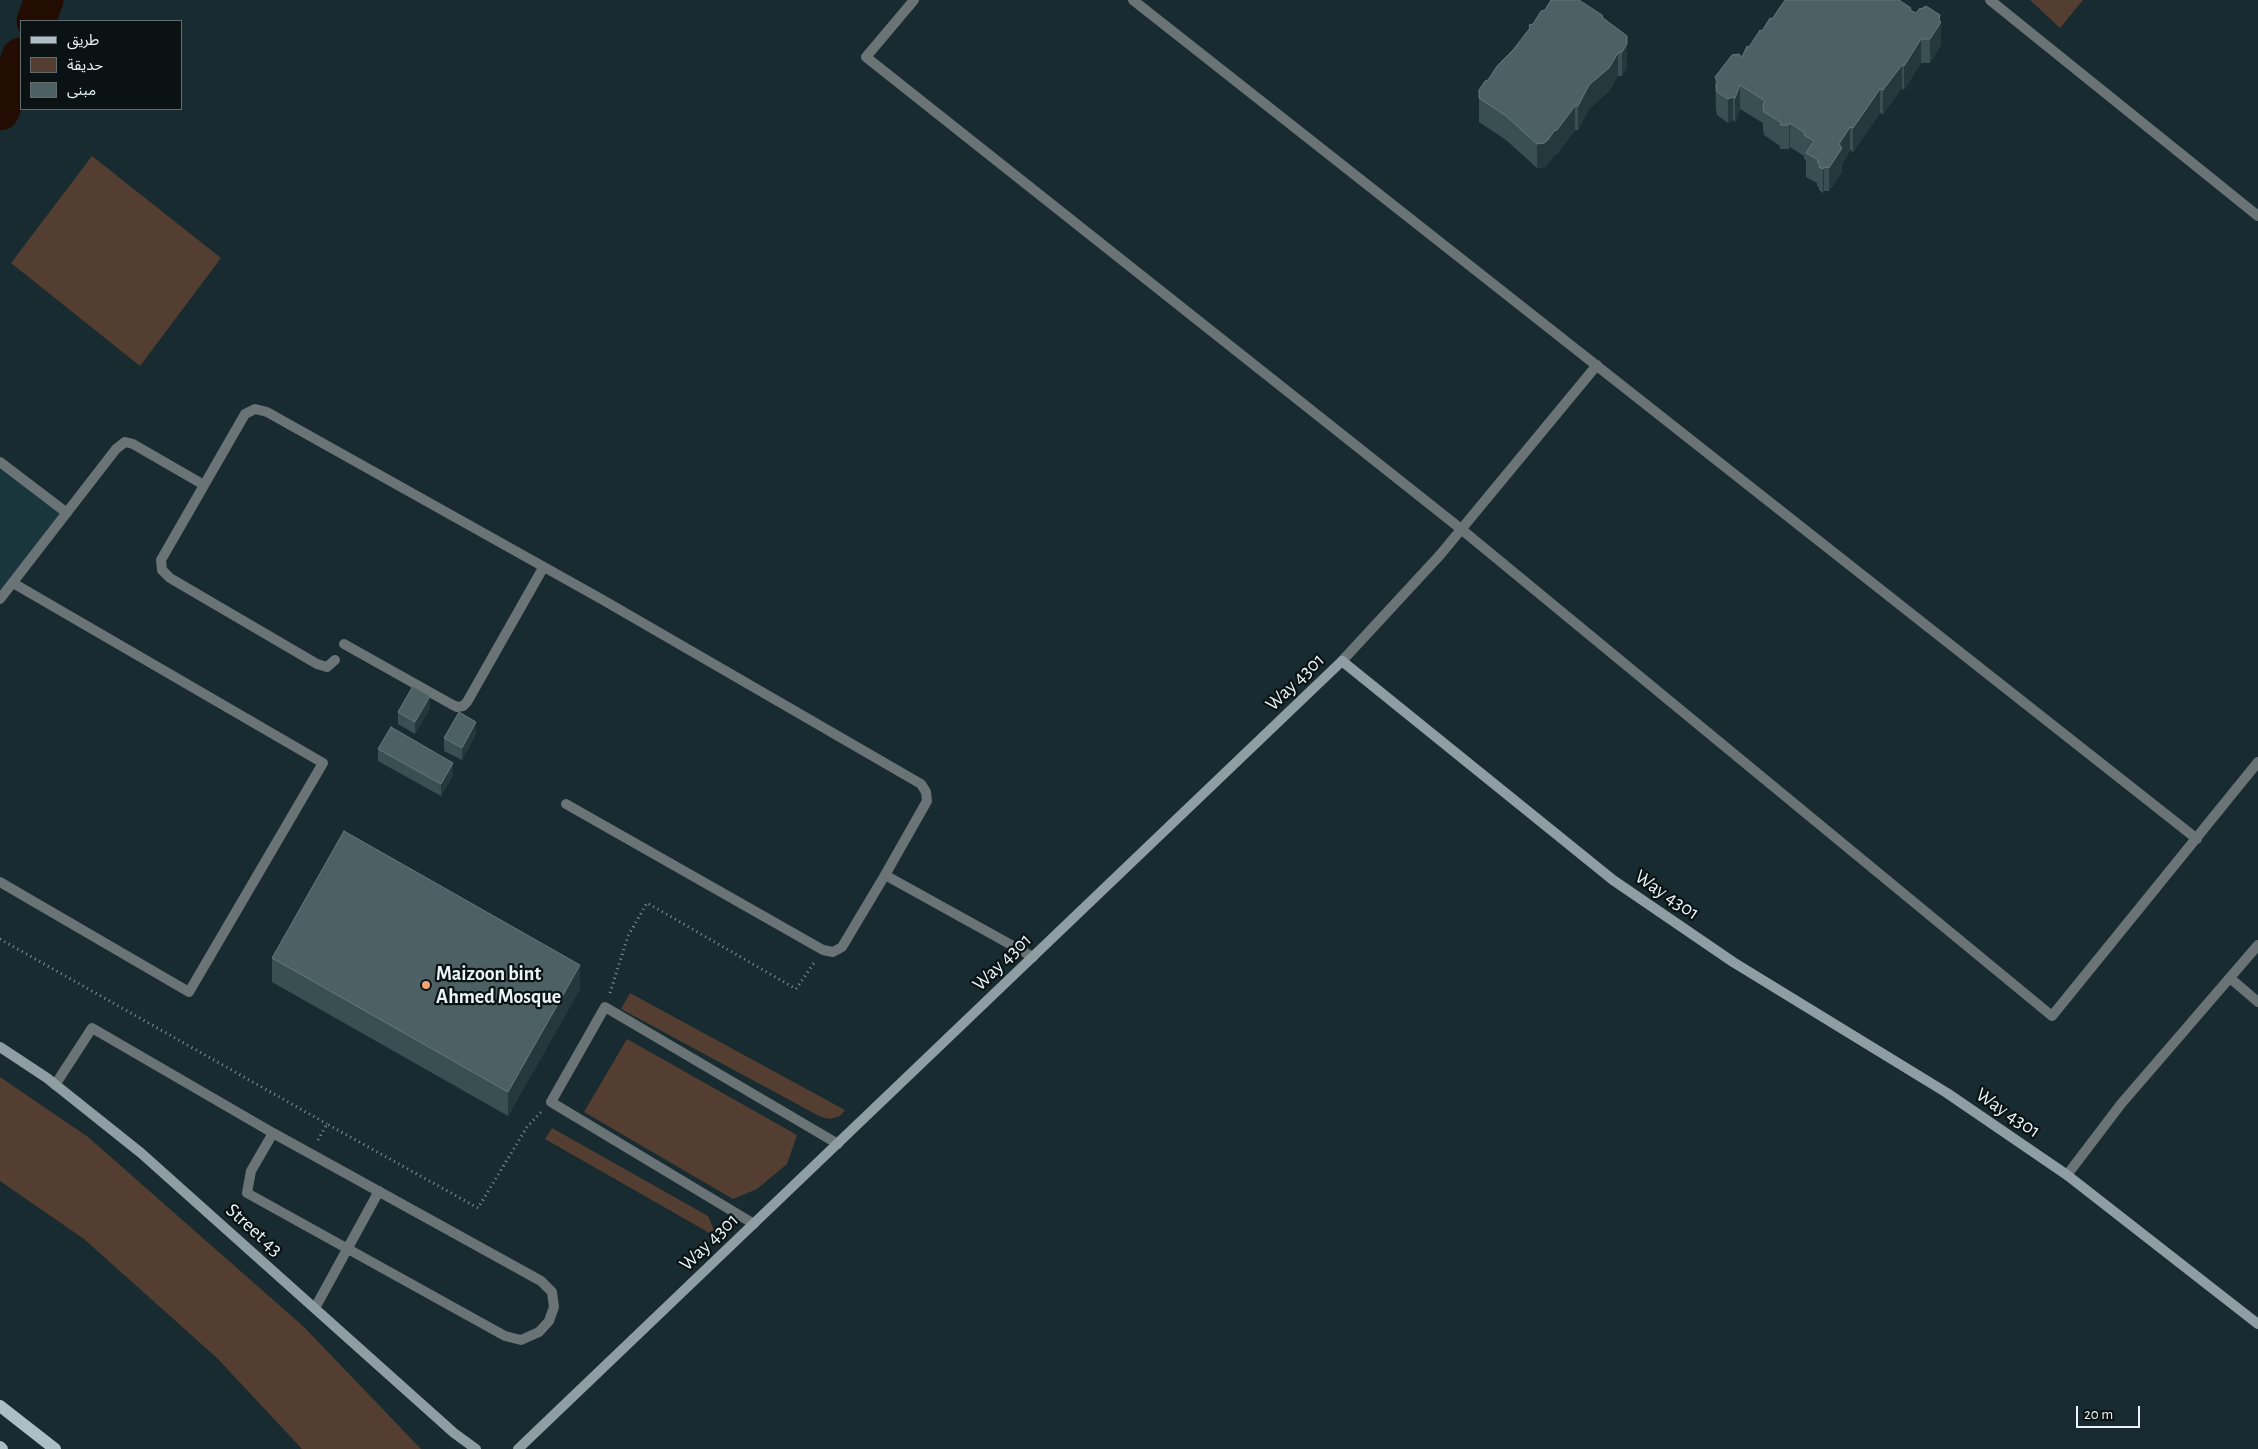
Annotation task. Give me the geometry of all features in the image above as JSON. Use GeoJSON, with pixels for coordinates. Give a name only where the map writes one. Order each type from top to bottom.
{"type":"FeatureCollection","features":[{"type":"Feature","properties":{"kind":"main road"},"geometry":{"type":"LineString","coordinates":[[0,1406],[55,1449]]}},
{"type":"Feature","properties":{"kind":"street"},"geometry":{"type":"LineString","coordinates":[[914,0],[866,57],[1461,529],[2052,1016],[2258,762]]}},
{"type":"Feature","properties":{"kind":"street"},"geometry":{"type":"LineString","coordinates":[[1133,0],[2197,839]]}},
{"type":"Feature","properties":{"kind":"street"},"geometry":{"type":"LineString","coordinates":[[1990,0],[2258,216]]}},
{"type":"Feature","properties":{"kind":"street"},"geometry":{"type":"LineString","coordinates":[[1342,661],[1461,529],[1597,365]]}},
{"type":"Feature","properties":{"kind":"street"},"geometry":{"type":"LineString","coordinates":[[335,660],[327,667],[317,664],[170,578],[162,570],[160,560],[245,414],[255,410],[267,412],[603,600],[921,784],[926,792],[926,801],[885,876],[842,947],[833,952],[823,950],[566,804]]}},
{"type":"Feature","properties":{"kind":"street"},"geometry":{"type":"LineString","coordinates":[[0,600],[116,449],[125,442],[133,444],[204,485]]}},
{"type":"Feature","properties":{"kind":"street"},"geometry":{"type":"LineString","coordinates":[[0,462],[67,513]]}},
{"type":"Feature","properties":{"kind":"street"},"geometry":{"type":"LineString","coordinates":[[344,644],[451,704],[457,707],[463,706],[468,702],[543,568]]}},
{"type":"Feature","properties":{"kind":"street"},"geometry":{"type":"LineString","coordinates":[[0,882],[189,992],[323,763],[13,583]]}},
{"type":"Feature","properties":{"kind":"street","name":"Way 4301"},"geometry":{"type":"LineString","coordinates":[[518,1449],[1342,661],[1613,880],[1733,962],[1947,1093],[2067,1175],[2258,1324]]}},
{"type":"Feature","properties":{"kind":"street"},"geometry":{"type":"LineString","coordinates":[[885,876],[1032,957]]}},
{"type":"Feature","properties":{"kind":"street"},"geometry":{"type":"LineString","coordinates":[[2067,1175],[2121,1104],[2258,945]]}},
{"type":"Feature","properties":{"kind":"street"},"geometry":{"type":"LineString","coordinates":[[2230,978],[2258,1002]]}},
{"type":"Feature","properties":{"kind":"street"},"geometry":{"type":"LineString","coordinates":[[754,1224],[551,1102],[605,1008],[838,1144]]}},
{"type":"Feature","properties":{"kind":"street"},"geometry":{"type":"LineString","coordinates":[[55,1085],[92,1028],[274,1133],[541,1281],[552,1292],[554,1307],[549,1321],[539,1332],[521,1340],[505,1336],[247,1193],[251,1171],[274,1133]]}},
{"type":"Feature","properties":{"kind":"street","name":"Street 43"},"geometry":{"type":"LineString","coordinates":[[0,1047],[55,1085],[141,1153],[454,1433],[476,1449]]}},
{"type":"Feature","properties":{"kind":"street"},"geometry":{"type":"LineString","coordinates":[[315,1308],[379,1191]]}},
{"type":"Feature","properties":{"kind":"path"},"geometry":{"type":"LineString","coordinates":[[605,1008],[628,936],[647,903],[796,989],[823,950]]}},
{"type":"Feature","properties":{"kind":"path"},"geometry":{"type":"LineString","coordinates":[[0,939],[478,1208],[527,1127],[551,1102]]}},
{"type":"Feature","properties":{"kind":"path"},"geometry":{"type":"LineString","coordinates":[[310,1153],[327,1124]]}},
{"type":"Feature","properties":{"kind":"shaded area"},"geometry":{"type":"Polygon","coordinates":[[[0,462],[67,513],[0,599],[0,462]]]}},
{"type":"Feature","properties":{"kind":"green space"},"geometry":{"type":"Polygon","coordinates":[[[2030,0],[2083,0],[2060,28],[2030,0]]]}},
{"type":"Feature","properties":{"kind":"green space"},"geometry":{"type":"Polygon","coordinates":[[[92,156],[221,258],[140,366],[11,263],[92,156]]]}},
{"type":"Feature","properties":{"kind":"green space"},"geometry":{"type":"Polygon","coordinates":[[[630,993],[845,1110],[840,1116],[830,1119],[821,1117],[621,1009],[630,993]]]}},
{"type":"Feature","properties":{"kind":"green space"},"geometry":{"type":"Polygon","coordinates":[[[627,1039],[797,1135],[787,1164],[757,1189],[733,1199],[584,1112],[627,1039]]]}},
{"type":"Feature","properties":{"kind":"green space"},"geometry":{"type":"Polygon","coordinates":[[[0,1077],[88,1137],[304,1327],[421,1449],[302,1449],[217,1358],[84,1239],[0,1181],[0,1077]]]}},
{"type":"Feature","properties":{"kind":"green space"},"geometry":{"type":"Polygon","coordinates":[[[552,1128],[708,1216],[715,1232],[713,1235],[545,1139],[552,1128]]]}},
{"type":"Feature","properties":{"kind":"building"},"geometry":{"type":"Polygon","coordinates":[[[1551,0],[1579,0],[1602,15],[1603,18],[1627,36],[1627,44],[1622,52],[1618,53],[1609,68],[1589,85],[1578,106],[1575,106],[1548,140],[1537,144],[1506,116],[1479,98],[1479,90],[1530,28],[1529,25],[1533,24],[1541,11],[1545,10],[1551,0]]]}},
{"type":"Feature","properties":{"kind":"building"},"geometry":{"type":"Polygon","coordinates":[[[1785,0],[1899,0],[1916,13],[1920,8],[1926,6],[1940,15],[1939,20],[1941,22],[1930,39],[1921,39],[1904,66],[1902,65],[1883,90],[1880,89],[1853,128],[1850,127],[1839,144],[1842,148],[1829,168],[1824,167],[1823,169],[1819,167],[1818,160],[1806,153],[1814,141],[1804,135],[1805,133],[1790,123],[1789,125],[1780,125],[1782,123],[1764,112],[1763,105],[1765,101],[1740,85],[1735,98],[1728,99],[1717,92],[1716,85],[1718,82],[1715,77],[1732,55],[1739,54],[1742,57],[1747,46],[1749,47],[1760,30],[1762,31],[1770,18],[1772,19],[1785,0]]]}},
{"type":"Feature","properties":{"kind":"building"},"geometry":{"type":"Polygon","coordinates":[[[413,686],[430,696],[415,722],[398,712],[413,686]]]}},
{"type":"Feature","properties":{"kind":"building"},"geometry":{"type":"Polygon","coordinates":[[[459,712],[476,722],[462,748],[444,738],[459,712]]]}},
{"type":"Feature","properties":{"kind":"building"},"geometry":{"type":"Polygon","coordinates":[[[391,727],[453,763],[441,784],[378,749],[391,727]]]}},
{"type":"Feature","properties":{"kind":"building","name":"Maizoon bint Ahmed Mosque"},"geometry":{"type":"Polygon","coordinates":[[[344,831],[580,965],[508,1092],[272,958],[344,831]]]}},
{"type":"Feature","properties":{"kind":"waterway"},"geometry":{"type":"LineString","coordinates":[[36,20],[44,0]]}},
{"type":"Feature","properties":{"kind":"waterway"},"geometry":{"type":"LineString","coordinates":[[0,111],[20,60]]}},
{"type":"Feature","properties":{"kind":"place","name":"Maizoon bint Ahmed Mosque"},"geometry":{"type":"Point","coordinates":[426,985]}}]}
